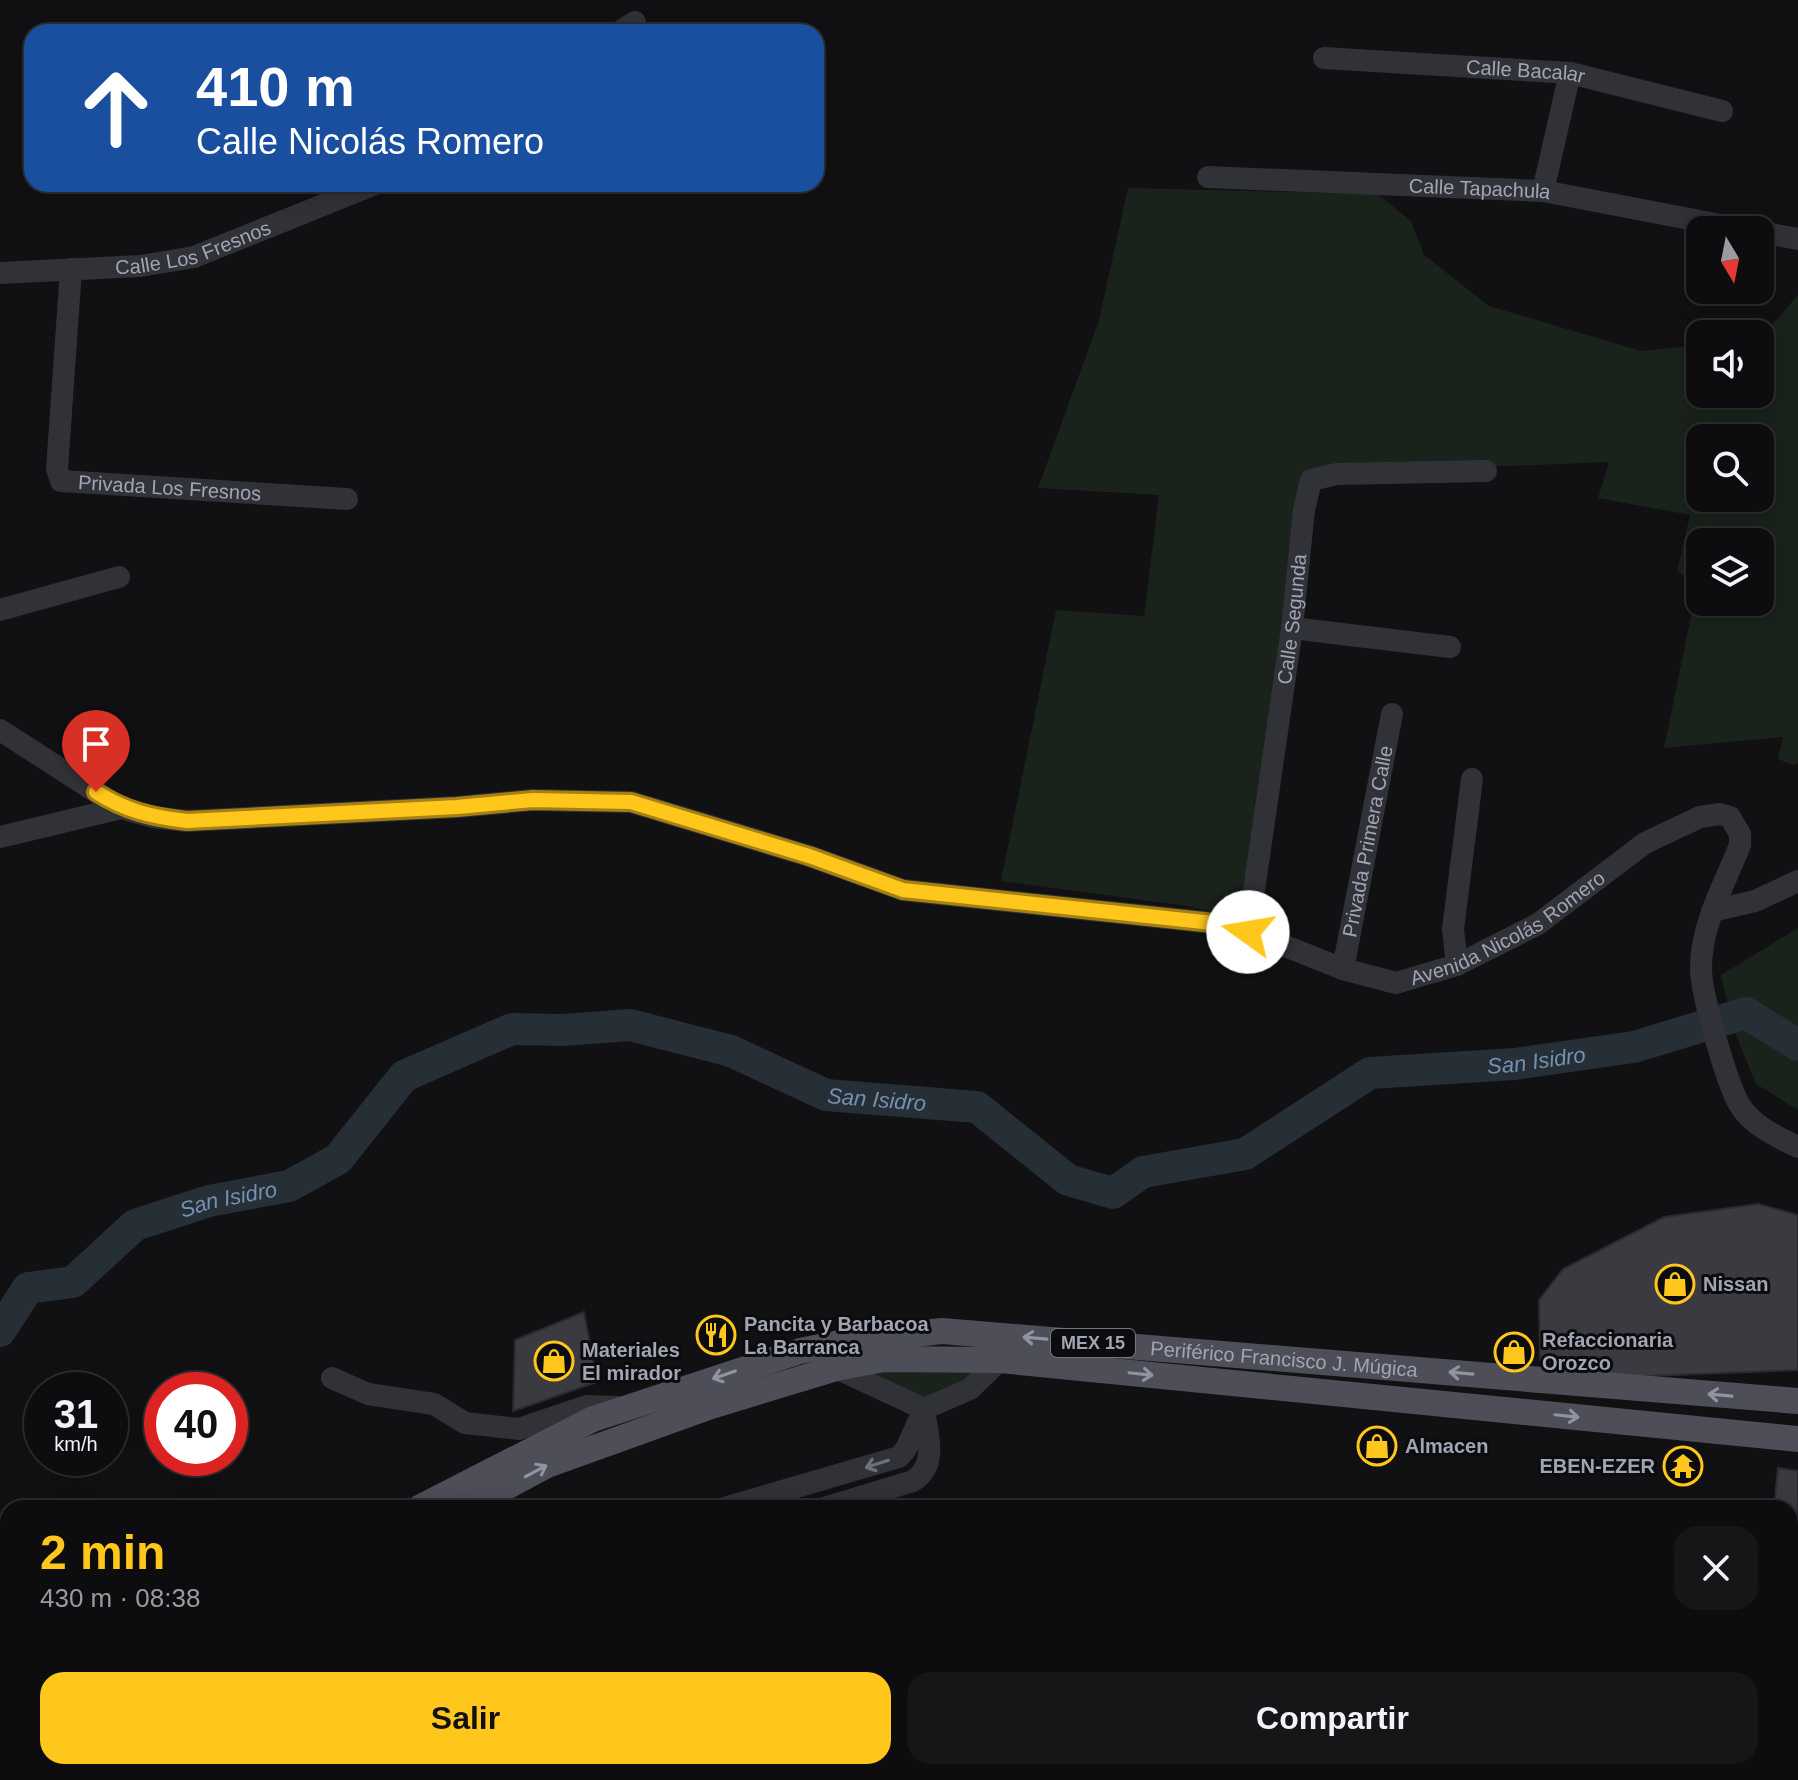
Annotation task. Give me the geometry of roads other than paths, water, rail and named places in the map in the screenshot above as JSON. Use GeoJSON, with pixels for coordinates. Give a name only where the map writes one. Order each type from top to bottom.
{"type":"FeatureCollection","features":[{"type":"Feature","properties":{"kind":"main road","name":"Periférico Francisco J. Múgica"},"geometry":{"type":"LineString","coordinates":[[435,1500],[580,1425],[630,1407],[800,1351],[850,1341],[942,1331],[1798,1401]]}},
{"type":"Feature","properties":{"kind":"main road","name":"Periférico Francisco J. Múgica"},"geometry":{"type":"LineString","coordinates":[[482,1500],[547,1465],[711,1406],[836,1368],[884,1359],[1000,1360],[1794,1434]]}},
{"type":"Feature","properties":{"kind":"street","name":"Calle Bacalar"},"geometry":{"type":"LineString","coordinates":[[1324,58],[1570,73],[1722,111]]}},
{"type":"Feature","properties":{"kind":"street"},"geometry":{"type":"LineString","coordinates":[[1543,191],[1570,73]]}},
{"type":"Feature","properties":{"kind":"street","name":"Calle Tapachula"},"geometry":{"type":"LineString","coordinates":[[1208,177],[1543,191],[1686,218]]}},
{"type":"Feature","properties":{"kind":"street","name":"Calle Los Fresnos"},"geometry":{"type":"LineString","coordinates":[[0,273],[140,266],[194,257],[355,192]]}},
{"type":"Feature","properties":{"kind":"street"},"geometry":{"type":"LineString","coordinates":[[1774,235],[1798,239]]}},
{"type":"Feature","properties":{"kind":"street","name":"Privada Los Fresnos"},"geometry":{"type":"LineString","coordinates":[[71,269],[57,469],[61,481],[347,499]]}},
{"type":"Feature","properties":{"kind":"street","name":"Calle Segunda"},"geometry":{"type":"LineString","coordinates":[[1248,932],[1292,628],[1304,510],[1311,480],[1337,474],[1486,471]]}},
{"type":"Feature","properties":{"kind":"street"},"geometry":{"type":"LineString","coordinates":[[0,610],[119,577]]}},
{"type":"Feature","properties":{"kind":"street"},"geometry":{"type":"LineString","coordinates":[[1292,628],[1450,647]]}},
{"type":"Feature","properties":{"kind":"street","name":"Privada Primera Calle"},"geometry":{"type":"LineString","coordinates":[[1343,969],[1392,714]]}},
{"type":"Feature","properties":{"kind":"street"},"geometry":{"type":"LineString","coordinates":[[0,730],[121,808]]}},
{"type":"Feature","properties":{"kind":"street"},"geometry":{"type":"LineString","coordinates":[[1457,965],[1453,929],[1472,779]]}},
{"type":"Feature","properties":{"kind":"street","name":"Avenida Nicolás Romero"},"geometry":{"type":"LineString","coordinates":[[121,808],[152,817],[187,821],[533,800],[631,802],[809,856],[903,890],[1213,923],[1248,932],[1343,969],[1396,983],[1457,965],[1562,909],[1645,843],[1700,817],[1720,814],[1730,817],[1740,845],[1712,911],[1700,966],[1704,996],[1739,1104],[1766,1129],[1798,1147]]}},
{"type":"Feature","properties":{"kind":"street"},"geometry":{"type":"LineString","coordinates":[[0,837],[121,808]]}},
{"type":"Feature","properties":{"kind":"street"},"geometry":{"type":"LineString","coordinates":[[1712,911],[1755,901],[1798,881]]}},
{"type":"Feature","properties":{"kind":"street"},"geometry":{"type":"LineString","coordinates":[[754,1500],[899,1457],[906,1449],[924,1409],[970,1389],[1000,1360]]}},
{"type":"Feature","properties":{"kind":"street"},"geometry":{"type":"LineString","coordinates":[[836,1368],[924,1409]]}},
{"type":"Feature","properties":{"kind":"street"},"geometry":{"type":"LineString","coordinates":[[332,1378],[368,1394],[434,1404],[465,1423],[519,1429],[587,1406],[630,1407]]}},
{"type":"Feature","properties":{"kind":"street"},"geometry":{"type":"LineString","coordinates":[[852,1500],[913,1481],[924,1474],[930,1462],[924,1409]]}},
{"type":"Feature","properties":{"kind":"street"},"geometry":{"type":"LineString","coordinates":[[825,1481],[828,1500]]}},
{"type":"Feature","properties":{"kind":"waterway","name":"San Isidro"},"geometry":{"type":"LineString","coordinates":[[0,1331],[28,1288],[73,1282],[135,1225],[209,1201],[289,1186],[338,1159],[404,1076],[512,1029],[562,1030],[630,1025],[731,1051],[826,1095],[977,1107],[1068,1180],[1113,1193],[1143,1172],[1245,1154],[1370,1073],[1514,1064],[1634,1047],[1746,1013],[1798,1045]]}},
{"type":"Feature","properties":{"kind":"place","name":"Nissan"},"geometry":{"type":"Point","coordinates":[1675,1284]}},
{"type":"Feature","properties":{"kind":"place","name":"Pancita y Barbacoa La Barranca"},"geometry":{"type":"Point","coordinates":[716,1335]}},
{"type":"Feature","properties":{"kind":"place","name":"Refaccionaria Orozco"},"geometry":{"type":"Point","coordinates":[1514,1352]}},
{"type":"Feature","properties":{"kind":"place","name":"Materiales El mirador"},"geometry":{"type":"Point","coordinates":[554,1361]}},
{"type":"Feature","properties":{"kind":"place","name":"Almacen"},"geometry":{"type":"Point","coordinates":[1377,1446]}},
{"type":"Feature","properties":{"kind":"place","name":"EBEN-EZER"},"geometry":{"type":"Point","coordinates":[1683,1466]}}]}
